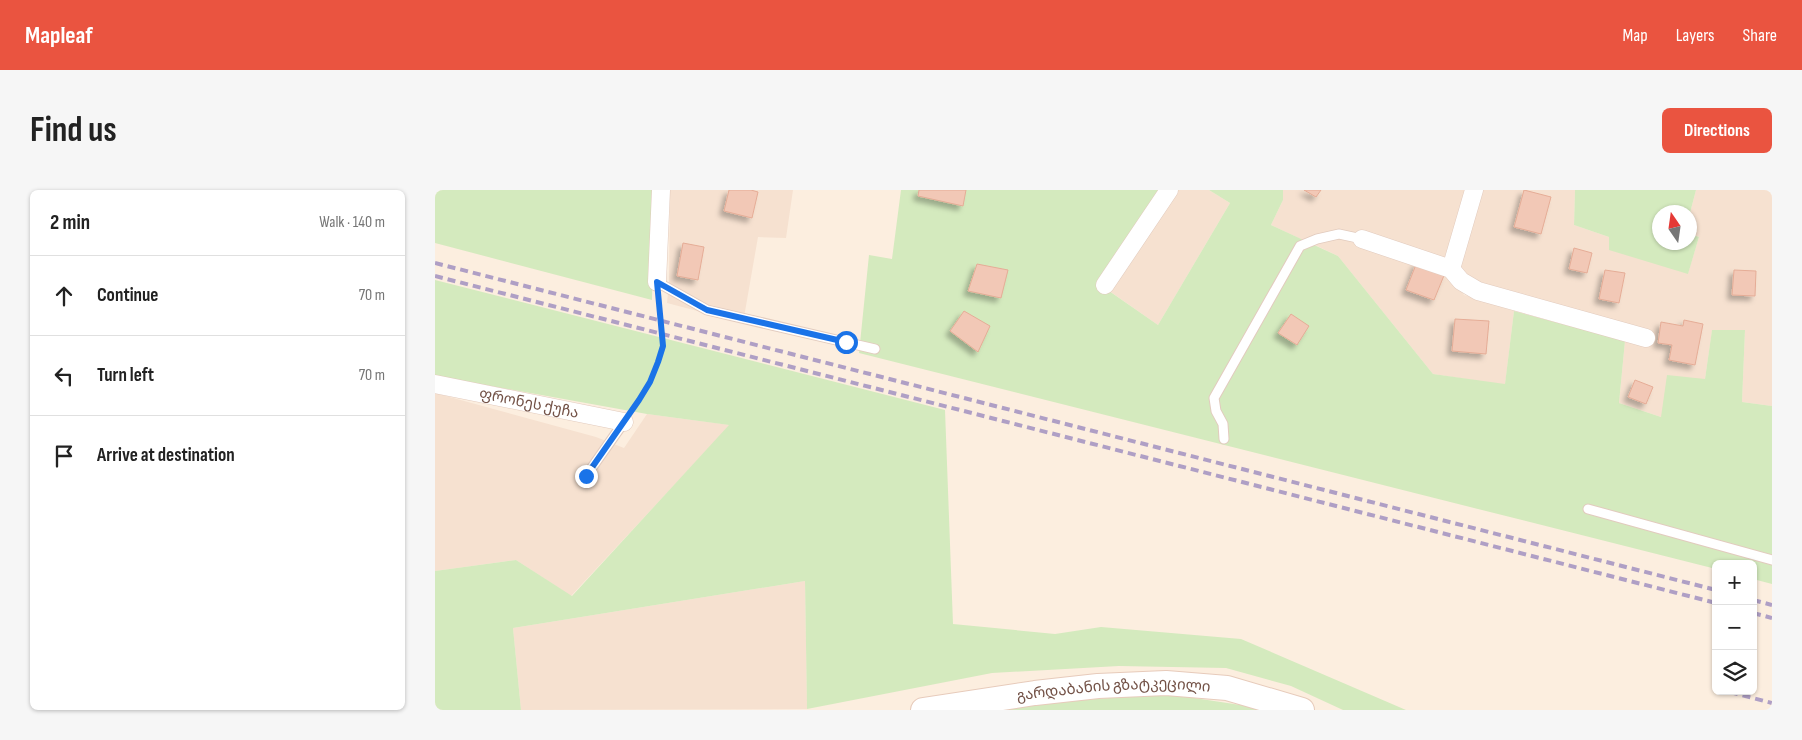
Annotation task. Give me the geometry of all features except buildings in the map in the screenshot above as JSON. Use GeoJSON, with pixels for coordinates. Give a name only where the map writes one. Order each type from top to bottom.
{"type":"FeatureCollection","features":[{"type":"Feature","properties":{"kind":"main road","name":"გარდაბანის გზატკეცილი"},"geometry":{"type":"LineString","coordinates":[[923,710],[1035,693],[1097,686],[1166,683],[1227,688],[1302,710]]}},
{"type":"Feature","properties":{"kind":"street"},"geometry":{"type":"LineString","coordinates":[[657,282],[661,190]]}},
{"type":"Feature","properties":{"kind":"street"},"geometry":{"type":"LineString","coordinates":[[1105,285],[1169,190]]}},
{"type":"Feature","properties":{"kind":"street"},"geometry":{"type":"LineString","coordinates":[[1451,269],[1474,190]]}},
{"type":"Feature","properties":{"kind":"street"},"geometry":{"type":"LineString","coordinates":[[1363,239],[1451,269],[1461,281],[1478,291],[1646,338]]}},
{"type":"Feature","properties":{"kind":"street","name":"ფრონეს ქუჩა"},"geometry":{"type":"LineString","coordinates":[[435,384],[624,422]]}},
{"type":"Feature","properties":{"kind":"lane"},"geometry":{"type":"LineString","coordinates":[[1224,439],[1223,424],[1216,412],[1214,398],[1300,246],[1339,234],[1363,239]]}},
{"type":"Feature","properties":{"kind":"lane"},"geometry":{"type":"LineString","coordinates":[[657,282],[707,310],[875,349]]}},
{"type":"Feature","properties":{"kind":"lane"},"geometry":{"type":"LineString","coordinates":[[586,476],[624,422]]}},
{"type":"Feature","properties":{"kind":"lane"},"geometry":{"type":"LineString","coordinates":[[1588,509],[1772,560]]}},
{"type":"Feature","properties":{"kind":"path"},"geometry":{"type":"LineString","coordinates":[[624,422],[650,382],[663,346],[657,282]]}},
{"type":"Feature","properties":{"kind":"shaded area"},"geometry":{"type":"Polygon","coordinates":[[[670,190],[793,190],[786,238],[758,237],[743,323],[667,303],[670,190]]]}},
{"type":"Feature","properties":{"kind":"shaded area"},"geometry":{"type":"Polygon","coordinates":[[[1176,190],[1209,190],[1230,203],[1158,325],[1108,290],[1176,190]]]}},
{"type":"Feature","properties":{"kind":"shaded area"},"geometry":{"type":"Polygon","coordinates":[[[1283,190],[1466,190],[1445,261],[1362,235],[1316,236],[1303,240],[1271,225],[1283,200],[1283,190]]]}},
{"type":"Feature","properties":{"kind":"shaded area"},"geometry":{"type":"Polygon","coordinates":[[[1482,190],[1575,190],[1574,225],[1609,237],[1688,273],[1695,250],[1697,250],[1699,237],[1697,236],[1697,205],[1692,205],[1696,190],[1772,190],[1772,406],[1742,402],[1745,330],[1712,331],[1705,379],[1661,417],[1619,403],[1625,341],[1468,279],[1459,267],[1482,190]]]}},
{"type":"Feature","properties":{"kind":"shaded area"},"geometry":{"type":"Polygon","coordinates":[[[1338,238],[1447,272],[1464,295],[1514,311],[1505,385],[1433,374],[1338,256],[1313,244],[1338,238]]]}},
{"type":"Feature","properties":{"kind":"shaded area"},"geometry":{"type":"Polygon","coordinates":[[[435,393],[596,437],[624,448],[647,414],[730,425],[571,596],[516,560],[435,571],[435,393]]]}},
{"type":"Feature","properties":{"kind":"shaded area"},"geometry":{"type":"Polygon","coordinates":[[[805,581],[807,709],[521,710],[513,628],[805,581]]]}},
{"type":"Feature","properties":{"kind":"green space"},"geometry":{"type":"Polygon","coordinates":[[[435,190],[654,190],[652,300],[435,243],[435,190]]]}},
{"type":"Feature","properties":{"kind":"green space"},"geometry":{"type":"Polygon","coordinates":[[[901,190],[1162,190],[1099,284],[1158,325],[1230,203],[1209,190],[1283,190],[1283,200],[1271,225],[1338,256],[1433,374],[1505,384],[1514,311],[1625,341],[1619,403],[1661,417],[1667,375],[1705,379],[1712,330],[1745,330],[1742,402],[1772,406],[1772,584],[1757,580],[1757,560],[1712,560],[1712,568],[859,353],[869,255],[892,259],[901,190]]]}},
{"type":"Feature","properties":{"kind":"green space"},"geometry":{"type":"Polygon","coordinates":[[[1575,190],[1696,190],[1692,205],[1652,205],[1652,250],[1695,250],[1688,274],[1609,250],[1609,237],[1574,225],[1575,190]]]}},
{"type":"Feature","properties":{"kind":"green space"},"geometry":{"type":"Polygon","coordinates":[[[435,280],[945,410],[953,624],[1055,634],[1101,627],[1241,639],[1406,710],[1343,710],[1291,686],[1226,668],[1119,666],[992,673],[807,709],[805,581],[513,628],[521,710],[435,710],[435,571],[516,560],[572,596],[729,425],[647,414],[435,376],[435,280]]]}},
{"type":"Feature","properties":{"kind":"green space"},"geometry":{"type":"Polygon","coordinates":[[[1168,694],[1247,706],[1259,710],[998,710],[1053,702],[1168,694]]]}},
{"type":"Feature","properties":{"kind":"railway"},"geometry":{"type":"LineString","coordinates":[[435,263],[1712,589]]}},
{"type":"Feature","properties":{"kind":"railway"},"geometry":{"type":"LineString","coordinates":[[435,276],[1712,602]]}},
{"type":"Feature","properties":{"kind":"railway"},"geometry":{"type":"LineString","coordinates":[[1757,601],[1772,605]]}},
{"type":"Feature","properties":{"kind":"railway"},"geometry":{"type":"LineString","coordinates":[[1757,614],[1772,618]]}},
{"type":"Feature","properties":{"kind":"railway"},"geometry":{"type":"LineString","coordinates":[[1741,695],[1772,703]]}},
{"type":"Feature","properties":{"kind":"route"},"geometry":{"type":"LineString","coordinates":[[586,476],[639,400],[650,382],[658,362],[663,346],[657,282],[707,310],[846,342]]}}]}
